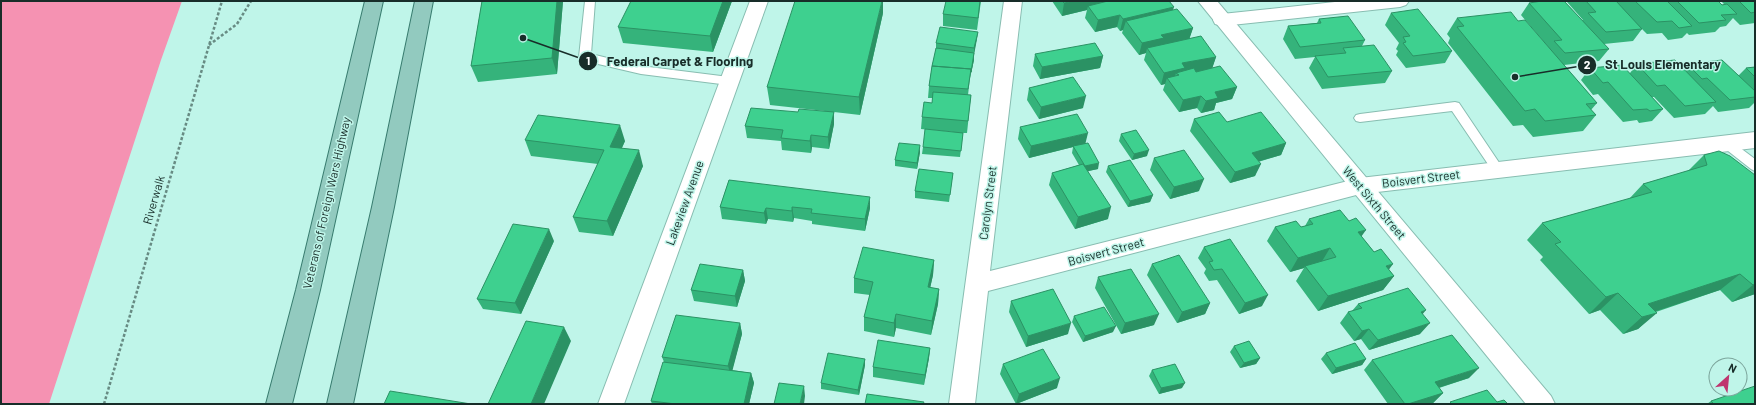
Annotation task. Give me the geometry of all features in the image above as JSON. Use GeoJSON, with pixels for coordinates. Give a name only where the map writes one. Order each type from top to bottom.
{"type":"FeatureCollection","features":[{"type":"Feature","properties":{"kind":"main road","name":"Veterans of Foreign Wars Highway"},"geometry":{"type":"LineString","coordinates":[[279,404],[308,290],[374,1]]}},
{"type":"Feature","properties":{"kind":"main road"},"geometry":{"type":"LineString","coordinates":[[340,404],[424,1]]}},
{"type":"Feature","properties":{"kind":"street","name":"Lakeview Avenue"},"geometry":{"type":"LineString","coordinates":[[611,404],[759,1]]}},
{"type":"Feature","properties":{"kind":"street","name":"Carolyn Street"},"geometry":{"type":"LineString","coordinates":[[962,404],[1013,1]]}},
{"type":"Feature","properties":{"kind":"street","name":"West Sixth Street"},"geometry":{"type":"LineString","coordinates":[[1206,1],[1542,404]]}},
{"type":"Feature","properties":{"kind":"street"},"geometry":{"type":"LineString","coordinates":[[1222,20],[1400,1]]}},
{"type":"Feature","properties":{"kind":"street","name":"Boisvert Street"},"geometry":{"type":"LineString","coordinates":[[977,284],[1360,186],[1755,140]]}},
{"type":"Feature","properties":{"kind":"lane"},"geometry":{"type":"LineString","coordinates":[[590,1],[585,57],[641,70],[729,82]]}},
{"type":"Feature","properties":{"kind":"lane"},"geometry":{"type":"LineString","coordinates":[[1360,118],[1455,106],[1498,170]]}},
{"type":"Feature","properties":{"kind":"lane"},"geometry":{"type":"LineString","coordinates":[[1727,144],[1755,166]]}},
{"type":"Feature","properties":{"kind":"path","name":"Riverwalk"},"geometry":{"type":"LineString","coordinates":[[104,404],[222,1]]}},
{"type":"Feature","properties":{"kind":"path"},"geometry":{"type":"LineString","coordinates":[[209,45],[237,24],[251,1]]}},
{"type":"Feature","properties":{"kind":"shaded area"},"geometry":{"type":"Polygon","coordinates":[[[1,1],[182,1],[161,60],[49,404],[1,404],[1,1]]]}},
{"type":"Feature","properties":{"kind":"building"},"geometry":{"type":"Polygon","coordinates":[[[482,1],[557,1],[552,58],[471,66],[482,1]]]}},
{"type":"Feature","properties":{"kind":"building"},"geometry":{"type":"Polygon","coordinates":[[[631,1],[723,1],[710,36],[618,27],[631,1]]]}},
{"type":"Feature","properties":{"kind":"building"},"geometry":{"type":"Polygon","coordinates":[[[795,1],[882,1],[859,97],[767,87],[795,1]]]}},
{"type":"Feature","properties":{"kind":"building"},"geometry":{"type":"Polygon","coordinates":[[[946,1],[980,1],[978,18],[943,14],[946,1]]]}},
{"type":"Feature","properties":{"kind":"building"},"geometry":{"type":"Polygon","coordinates":[[[1062,1],[1075,1],[1064,3],[1062,1]]]}},
{"type":"Feature","properties":{"kind":"building"},"geometry":{"type":"Polygon","coordinates":[[[1108,1],[1169,1],[1174,7],[1123,19],[1120,15],[1098,20],[1088,6],[1108,1]]]}},
{"type":"Feature","properties":{"kind":"building"},"geometry":{"type":"Polygon","coordinates":[[[1542,1],[1564,1],[1609,49],[1565,53],[1554,41],[1562,40],[1529,3],[1542,1]]]}},
{"type":"Feature","properties":{"kind":"building"},"geometry":{"type":"Polygon","coordinates":[[[1586,1],[1616,1],[1642,29],[1606,32],[1588,13],[1596,12],[1586,1]]]}},
{"type":"Feature","properties":{"kind":"building"},"geometry":{"type":"Polygon","coordinates":[[[1635,1],[1667,1],[1692,26],[1679,28],[1672,21],[1657,22],[1635,1]]]}},
{"type":"Feature","properties":{"kind":"building"},"geometry":{"type":"Polygon","coordinates":[[[1677,1],[1718,1],[1722,5],[1727,4],[1737,14],[1721,15],[1726,20],[1699,23],[1677,1]]]}},
{"type":"Feature","properties":{"kind":"building"},"geometry":{"type":"Polygon","coordinates":[[[1739,1],[1755,1],[1755,12],[1751,13],[1739,1]]]}},
{"type":"Feature","properties":{"kind":"building"},"geometry":{"type":"Polygon","coordinates":[[[1177,9],[1193,28],[1161,35],[1164,38],[1142,43],[1126,21],[1177,9]]]}},
{"type":"Feature","properties":{"kind":"building"},"geometry":{"type":"Polygon","coordinates":[[[1418,9],[1452,51],[1413,56],[1403,43],[1406,42],[1403,37],[1410,36],[1391,13],[1418,9]]]}},
{"type":"Feature","properties":{"kind":"building"},"geometry":{"type":"Polygon","coordinates":[[[1511,12],[1518,21],[1525,20],[1597,103],[1586,104],[1596,115],[1545,121],[1535,109],[1525,111],[1457,27],[1464,26],[1457,18],[1511,12]]]}},
{"type":"Feature","properties":{"kind":"building"},"geometry":{"type":"Polygon","coordinates":[[[1348,16],[1365,40],[1300,47],[1288,26],[1321,23],[1319,19],[1348,16]]]}},
{"type":"Feature","properties":{"kind":"building"},"geometry":{"type":"Polygon","coordinates":[[[940,27],[978,32],[974,48],[936,43],[940,27]]]}},
{"type":"Feature","properties":{"kind":"building"},"geometry":{"type":"Polygon","coordinates":[[[1201,36],[1216,57],[1182,63],[1185,68],[1164,73],[1147,48],[1201,36]]]}},
{"type":"Feature","properties":{"kind":"building"},"geometry":{"type":"Polygon","coordinates":[[[1095,43],[1103,56],[1042,67],[1035,54],[1095,43]]]}},
{"type":"Feature","properties":{"kind":"building"},"geometry":{"type":"Polygon","coordinates":[[[1374,45],[1392,71],[1328,77],[1315,56],[1346,53],[1343,48],[1374,45]]]}},
{"type":"Feature","properties":{"kind":"building"},"geometry":{"type":"Polygon","coordinates":[[[936,48],[974,53],[971,72],[971,69],[932,66],[936,48]]]}},
{"type":"Feature","properties":{"kind":"building"},"geometry":{"type":"Polygon","coordinates":[[[1675,60],[1716,102],[1685,106],[1665,85],[1657,86],[1637,64],[1675,60]]]}},
{"type":"Feature","properties":{"kind":"building"},"geometry":{"type":"Polygon","coordinates":[[[1722,60],[1755,91],[1755,97],[1730,100],[1707,78],[1702,79],[1687,64],[1722,60]]]}},
{"type":"Feature","properties":{"kind":"building"},"geometry":{"type":"Polygon","coordinates":[[[1622,65],[1663,109],[1650,111],[1647,109],[1633,110],[1608,82],[1603,83],[1590,68],[1622,65]]]}},
{"type":"Feature","properties":{"kind":"building"},"geometry":{"type":"Polygon","coordinates":[[[932,66],[971,69],[968,89],[929,86],[932,66]]]}},
{"type":"Feature","properties":{"kind":"building"},"geometry":{"type":"Polygon","coordinates":[[[1220,66],[1237,87],[1215,92],[1218,98],[1206,101],[1201,96],[1183,100],[1167,78],[1179,75],[1176,73],[1194,68],[1196,72],[1220,66]]]}},
{"type":"Feature","properties":{"kind":"building"},"geometry":{"type":"Polygon","coordinates":[[[1755,67],[1755,77],[1746,68],[1755,67]]]}},
{"type":"Feature","properties":{"kind":"building"},"geometry":{"type":"Polygon","coordinates":[[[1073,77],[1086,96],[1041,107],[1029,88],[1073,77]]]}},
{"type":"Feature","properties":{"kind":"building"},"geometry":{"type":"Polygon","coordinates":[[[933,92],[971,95],[968,121],[922,117],[924,102],[932,103],[933,92]]]}},
{"type":"Feature","properties":{"kind":"building"},"geometry":{"type":"Polygon","coordinates":[[[751,108],[798,112],[799,109],[834,112],[828,137],[811,135],[810,141],[781,138],[783,130],[745,126],[751,108]]]}},
{"type":"Feature","properties":{"kind":"building"},"geometry":{"type":"Polygon","coordinates":[[[1219,112],[1227,122],[1261,112],[1286,143],[1252,153],[1261,164],[1235,172],[1194,119],[1219,112]]]}},
{"type":"Feature","properties":{"kind":"building"},"geometry":{"type":"Polygon","coordinates":[[[1077,114],[1088,133],[1031,146],[1020,127],[1077,114]]]}},
{"type":"Feature","properties":{"kind":"building"},"geometry":{"type":"Polygon","coordinates":[[[538,115],[620,125],[610,147],[639,150],[607,221],[573,217],[604,150],[525,140],[538,115]]]}},
{"type":"Feature","properties":{"kind":"building"},"geometry":{"type":"Polygon","coordinates":[[[925,129],[963,133],[961,151],[923,147],[925,129]]]}},
{"type":"Feature","properties":{"kind":"building"},"geometry":{"type":"Polygon","coordinates":[[[1136,130],[1149,150],[1134,154],[1121,134],[1136,130]]]}},
{"type":"Feature","properties":{"kind":"building"},"geometry":{"type":"Polygon","coordinates":[[[899,143],[920,145],[917,163],[895,160],[899,143]]]}},
{"type":"Feature","properties":{"kind":"building"},"geometry":{"type":"Polygon","coordinates":[[[1088,143],[1099,163],[1085,166],[1073,146],[1088,143]]]}},
{"type":"Feature","properties":{"kind":"building"},"geometry":{"type":"Polygon","coordinates":[[[1184,150],[1204,179],[1174,187],[1154,158],[1184,150]]]}},
{"type":"Feature","properties":{"kind":"building"},"geometry":{"type":"Polygon","coordinates":[[[1719,151],[1730,156],[1755,175],[1755,284],[1753,285],[1740,274],[1648,304],[1657,313],[1642,317],[1618,293],[1606,297],[1555,244],[1561,242],[1542,223],[1652,192],[1643,184],[1707,165],[1704,155],[1719,151]]]}},
{"type":"Feature","properties":{"kind":"building"},"geometry":{"type":"Polygon","coordinates":[[[1130,160],[1153,195],[1130,201],[1108,166],[1130,160]]]}},
{"type":"Feature","properties":{"kind":"building"},"geometry":{"type":"Polygon","coordinates":[[[1083,164],[1111,207],[1078,217],[1052,173],[1083,164]]]}},
{"type":"Feature","properties":{"kind":"building"},"geometry":{"type":"Polygon","coordinates":[[[919,169],[953,173],[950,195],[915,191],[919,169]]]}},
{"type":"Feature","properties":{"kind":"building"},"geometry":{"type":"Polygon","coordinates":[[[729,180],[870,197],[865,219],[811,213],[812,209],[792,207],[792,211],[766,208],[764,213],[720,207],[729,180]]]}},
{"type":"Feature","properties":{"kind":"building"},"geometry":{"type":"Polygon","coordinates":[[[1340,210],[1349,221],[1356,218],[1366,230],[1358,232],[1374,252],[1381,249],[1393,264],[1386,266],[1394,276],[1328,296],[1305,266],[1336,257],[1330,248],[1298,258],[1275,227],[1296,221],[1301,227],[1313,224],[1309,219],[1340,210]]]}},
{"type":"Feature","properties":{"kind":"building"},"geometry":{"type":"Polygon","coordinates":[[[513,224],[549,229],[515,303],[477,299],[513,224]]]}},
{"type":"Feature","properties":{"kind":"building"},"geometry":{"type":"Polygon","coordinates":[[[1230,239],[1268,295],[1245,303],[1222,269],[1214,270],[1209,262],[1213,261],[1204,247],[1230,239]]]}},
{"type":"Feature","properties":{"kind":"building"},"geometry":{"type":"Polygon","coordinates":[[[863,247],[934,260],[928,287],[939,289],[932,321],[896,314],[894,323],[864,317],[873,282],[854,278],[863,247]]]}},
{"type":"Feature","properties":{"kind":"building"},"geometry":{"type":"Polygon","coordinates":[[[1179,255],[1210,303],[1182,312],[1152,264],[1179,255]]]}},
{"type":"Feature","properties":{"kind":"building"},"geometry":{"type":"Polygon","coordinates":[[[700,264],[743,270],[735,296],[691,290],[700,264]]]}},
{"type":"Feature","properties":{"kind":"building"},"geometry":{"type":"Polygon","coordinates":[[[1131,269],[1159,314],[1125,323],[1098,277],[1131,269]]]}},
{"type":"Feature","properties":{"kind":"building"},"geometry":{"type":"Polygon","coordinates":[[[1408,288],[1426,310],[1421,312],[1430,323],[1378,340],[1369,329],[1362,331],[1348,312],[1362,308],[1358,304],[1408,288]]]}},
{"type":"Feature","properties":{"kind":"building"},"geometry":{"type":"Polygon","coordinates":[[[1053,289],[1071,323],[1028,336],[1011,301],[1053,289]]]}},
{"type":"Feature","properties":{"kind":"building"},"geometry":{"type":"Polygon","coordinates":[[[1104,307],[1116,326],[1085,336],[1074,316],[1104,307]]]}},
{"type":"Feature","properties":{"kind":"building"},"geometry":{"type":"Polygon","coordinates":[[[676,315],[740,323],[728,366],[662,357],[676,315]]]}},
{"type":"Feature","properties":{"kind":"building"},"geometry":{"type":"Polygon","coordinates":[[[526,321],[564,327],[531,404],[488,404],[526,321]]]}},
{"type":"Feature","properties":{"kind":"building"},"geometry":{"type":"Polygon","coordinates":[[[1452,335],[1479,368],[1435,382],[1443,393],[1408,404],[1405,404],[1372,360],[1452,335]]]}},
{"type":"Feature","properties":{"kind":"building"},"geometry":{"type":"Polygon","coordinates":[[[878,340],[930,348],[925,375],[873,367],[878,340]]]}},
{"type":"Feature","properties":{"kind":"building"},"geometry":{"type":"Polygon","coordinates":[[[1249,341],[1260,358],[1244,363],[1234,346],[1249,341]]]}},
{"type":"Feature","properties":{"kind":"building"},"geometry":{"type":"Polygon","coordinates":[[[1355,343],[1366,359],[1336,368],[1326,353],[1355,343]]]}},
{"type":"Feature","properties":{"kind":"building"},"geometry":{"type":"Polygon","coordinates":[[[1043,349],[1060,378],[1019,394],[1003,364],[1043,349]]]}},
{"type":"Feature","properties":{"kind":"building"},"geometry":{"type":"Polygon","coordinates":[[[828,353],[865,359],[858,390],[821,383],[828,353]]]}},
{"type":"Feature","properties":{"kind":"building"},"geometry":{"type":"Polygon","coordinates":[[[663,362],[751,373],[744,404],[676,404],[651,401],[663,362]]]}},
{"type":"Feature","properties":{"kind":"building"},"geometry":{"type":"Polygon","coordinates":[[[1175,364],[1185,383],[1161,388],[1152,370],[1175,364]]]}},
{"type":"Feature","properties":{"kind":"building"},"geometry":{"type":"Polygon","coordinates":[[[779,383],[804,386],[800,404],[774,404],[779,383]]]}},
{"type":"Feature","properties":{"kind":"building"},"geometry":{"type":"Polygon","coordinates":[[[1755,386],[1755,404],[1714,404],[1711,401],[1723,397],[1748,397],[1748,388],[1755,386]]]}},
{"type":"Feature","properties":{"kind":"building"},"geometry":{"type":"Polygon","coordinates":[[[1487,390],[1497,402],[1504,400],[1508,404],[1452,404],[1450,402],[1487,390]]]}},
{"type":"Feature","properties":{"kind":"building"},"geometry":{"type":"Polygon","coordinates":[[[390,391],[471,404],[384,404],[390,391]]]}},
{"type":"Feature","properties":{"kind":"building"},"geometry":{"type":"Polygon","coordinates":[[[867,394],[924,402],[923,404],[865,404],[867,394]]]}},
{"type":"Feature","properties":{"kind":"place","name":"Federal Carpet & Flooring"},"geometry":{"type":"Point","coordinates":[523,38]}},
{"type":"Feature","properties":{"kind":"place","name":"St Louis Elementary"},"geometry":{"type":"Point","coordinates":[1515,77]}}]}
